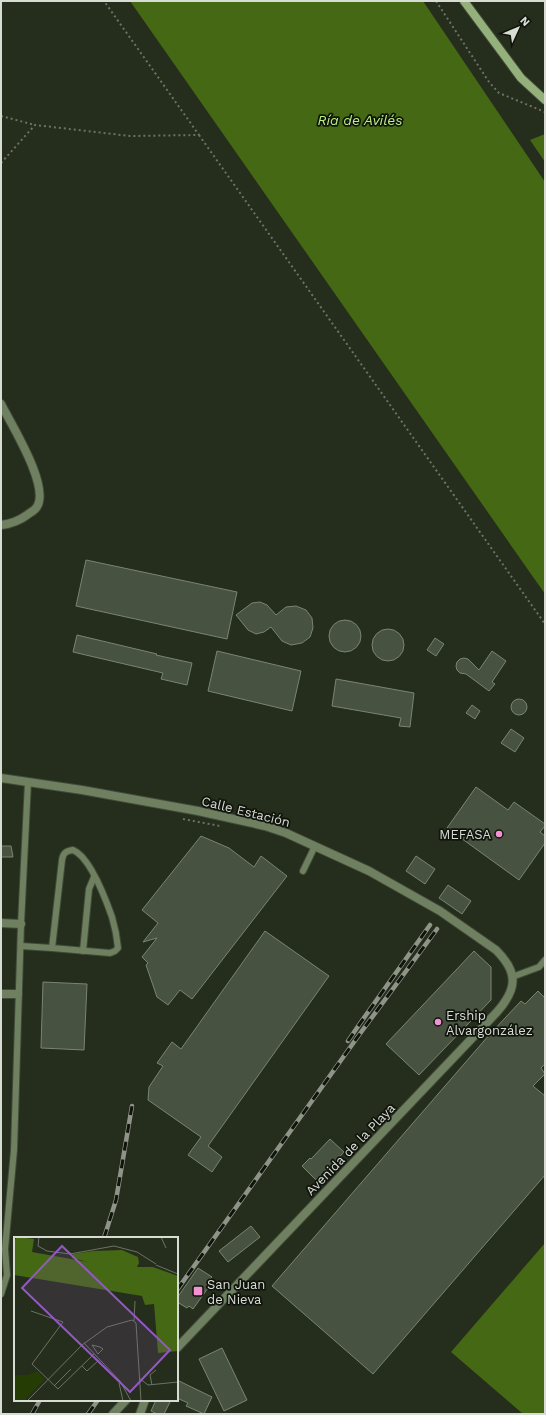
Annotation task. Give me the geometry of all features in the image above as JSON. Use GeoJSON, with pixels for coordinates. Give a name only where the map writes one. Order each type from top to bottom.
{"type":"FeatureCollection","features":[{"type":"Feature","properties":{"kind":"street"},"geometry":{"type":"LineString","coordinates":[[464,1],[522,78],[545,100]]}},
{"type":"Feature","properties":{"kind":"street"},"geometry":{"type":"LineString","coordinates":[[1,404],[35,470],[40,488],[40,499],[37,508],[22,519],[1,525]]}},
{"type":"Feature","properties":{"kind":"street","name":"Calle Estación"},"geometry":{"type":"LineString","coordinates":[[1,778],[136,800],[237,819],[286,833],[369,870],[440,911],[488,943],[507,963],[512,977]]}},
{"type":"Feature","properties":{"kind":"street"},"geometry":{"type":"LineString","coordinates":[[1,923],[21,924]]}},
{"type":"Feature","properties":{"kind":"street","name":"Avenida de la Playa"},"geometry":{"type":"LineString","coordinates":[[178,1347],[497,1012],[510,994],[513,983],[512,977]]}},
{"type":"Feature","properties":{"kind":"street"},"geometry":{"type":"LineString","coordinates":[[1,994],[18,994]]}},
{"type":"Feature","properties":{"kind":"street"},"geometry":{"type":"LineString","coordinates":[[113,1414],[125,1401]]}},
{"type":"Feature","properties":{"kind":"street"},"geometry":{"type":"LineString","coordinates":[[140,1414],[145,1401]]}},
{"type":"Feature","properties":{"kind":"lane"},"geometry":{"type":"LineString","coordinates":[[1,1294],[6,1275],[5,1249],[14,1150],[18,994],[28,782]]}},
{"type":"Feature","properties":{"kind":"lane"},"geometry":{"type":"LineString","coordinates":[[303,871],[315,846]]}},
{"type":"Feature","properties":{"kind":"lane"},"geometry":{"type":"LineString","coordinates":[[21,946],[110,953],[115,952],[118,948],[112,916],[87,864],[78,852],[73,850],[67,851],[63,855],[52,948]]}},
{"type":"Feature","properties":{"kind":"lane"},"geometry":{"type":"LineString","coordinates":[[83,951],[89,889],[94,877]]}},
{"type":"Feature","properties":{"kind":"lane"},"geometry":{"type":"LineString","coordinates":[[512,977],[539,967],[545,960]]}},
{"type":"Feature","properties":{"kind":"lane"},"geometry":{"type":"LineString","coordinates":[[1,1259],[5,1249]]}},
{"type":"Feature","properties":{"kind":"path"},"geometry":{"type":"LineString","coordinates":[[104,1],[545,624]]}},
{"type":"Feature","properties":{"kind":"path"},"geometry":{"type":"LineString","coordinates":[[436,1],[494,89],[499,93],[545,112]]}},
{"type":"Feature","properties":{"kind":"path"},"geometry":{"type":"LineString","coordinates":[[1,116],[35,125],[130,136],[200,136]]}},
{"type":"Feature","properties":{"kind":"path"},"geometry":{"type":"LineString","coordinates":[[1,163],[35,125]]}},
{"type":"Feature","properties":{"kind":"path"},"geometry":{"type":"LineString","coordinates":[[178,818],[225,827]]}},
{"type":"Feature","properties":{"kind":"water","name":"Ría de Avilés"},"geometry":{"type":"Polygon","coordinates":[[[130,1],[423,1],[545,182],[545,594],[130,1]]]}},
{"type":"Feature","properties":{"kind":"water"},"geometry":{"type":"Polygon","coordinates":[[[545,134],[545,162],[530,140],[545,134]]]}},
{"type":"Feature","properties":{"kind":"water"},"geometry":{"type":"Polygon","coordinates":[[[545,1243],[545,1414],[523,1414],[451,1352],[545,1243]]]}},
{"type":"Feature","properties":{"kind":"building"},"geometry":{"type":"Polygon","coordinates":[[[86,560],[237,592],[227,639],[76,606],[86,560]]]}},
{"type":"Feature","properties":{"kind":"building"},"geometry":{"type":"Polygon","coordinates":[[[260,602],[267,605],[276,615],[286,607],[296,606],[306,610],[312,618],[313,628],[310,637],[302,643],[291,645],[282,641],[271,627],[264,632],[256,634],[248,630],[236,615],[252,603],[260,602]]]}},
{"type":"Feature","properties":{"kind":"building"},"geometry":{"type":"Polygon","coordinates":[[[345,620],[354,623],[358,627],[361,636],[358,645],[354,649],[345,652],[336,649],[332,645],[329,636],[332,627],[336,623],[345,620]]]}},
{"type":"Feature","properties":{"kind":"building"},"geometry":{"type":"Polygon","coordinates":[[[388,629],[397,632],[401,636],[404,645],[401,654],[397,658],[388,661],[379,658],[375,654],[372,645],[375,636],[379,632],[388,629]]]}},
{"type":"Feature","properties":{"kind":"building"},"geometry":{"type":"Polygon","coordinates":[[[77,635],[192,663],[187,685],[161,679],[163,673],[73,652],[77,635]]]}},
{"type":"Feature","properties":{"kind":"building"},"geometry":{"type":"Polygon","coordinates":[[[435,638],[444,644],[436,656],[427,650],[435,638]]]}},
{"type":"Feature","properties":{"kind":"building"},"geometry":{"type":"Polygon","coordinates":[[[217,651],[301,671],[292,711],[208,691],[217,651]]]}},
{"type":"Feature","properties":{"kind":"building"},"geometry":{"type":"Polygon","coordinates":[[[492,651],[506,661],[492,682],[495,684],[489,691],[466,674],[460,673],[456,666],[460,659],[464,658],[468,659],[479,670],[492,651]]]}},
{"type":"Feature","properties":{"kind":"building"},"geometry":{"type":"Polygon","coordinates":[[[336,679],[414,693],[410,727],[399,726],[401,718],[332,706],[336,679]]]}},
{"type":"Feature","properties":{"kind":"building"},"geometry":{"type":"Polygon","coordinates":[[[519,699],[525,701],[527,707],[525,713],[519,715],[513,713],[511,707],[513,701],[519,699]]]}},
{"type":"Feature","properties":{"kind":"building"},"geometry":{"type":"Polygon","coordinates":[[[472,705],[480,711],[475,719],[466,713],[472,705]]]}},
{"type":"Feature","properties":{"kind":"building"},"geometry":{"type":"Polygon","coordinates":[[[511,729],[524,738],[515,752],[501,743],[511,729]]]}},
{"type":"Feature","properties":{"kind":"building","name":"MEFASA"},"geometry":{"type":"Polygon","coordinates":[[[476,787],[508,810],[514,802],[545,824],[540,832],[545,836],[545,843],[519,880],[447,828],[476,787]]]}},
{"type":"Feature","properties":{"kind":"building"},"geometry":{"type":"Polygon","coordinates":[[[201,836],[229,848],[254,867],[261,856],[287,876],[192,999],[180,990],[168,1005],[157,997],[146,965],[148,963],[142,957],[157,938],[143,942],[158,923],[142,910],[201,836]]]}},
{"type":"Feature","properties":{"kind":"building"},"geometry":{"type":"Polygon","coordinates":[[[1,846],[11,846],[13,857],[1,857],[1,846]]]}},
{"type":"Feature","properties":{"kind":"building"},"geometry":{"type":"Polygon","coordinates":[[[416,856],[435,869],[425,884],[406,871],[416,856]]]}},
{"type":"Feature","properties":{"kind":"building"},"geometry":{"type":"Polygon","coordinates":[[[448,885],[471,901],[462,914],[439,898],[448,885]]]}},
{"type":"Feature","properties":{"kind":"building"},"geometry":{"type":"Polygon","coordinates":[[[265,931],[329,976],[208,1146],[222,1157],[212,1172],[188,1155],[201,1137],[148,1100],[149,1087],[163,1066],[157,1063],[172,1042],[181,1049],[265,931]]]}},
{"type":"Feature","properties":{"kind":"building","name":"Ership Alvargonzález"},"geometry":{"type":"Polygon","coordinates":[[[474,951],[491,967],[491,1000],[419,1075],[386,1044],[474,951]]]}},
{"type":"Feature","properties":{"kind":"building"},"geometry":{"type":"Polygon","coordinates":[[[43,982],[87,984],[84,1050],[41,1048],[43,982]]]}},
{"type":"Feature","properties":{"kind":"building"},"geometry":{"type":"Polygon","coordinates":[[[538,991],[545,998],[545,1064],[541,1068],[545,1074],[533,1086],[545,1096],[545,1175],[373,1374],[272,1286],[490,1034],[521,1001],[525,1004],[538,991]]]}},
{"type":"Feature","properties":{"kind":"building"},"geometry":{"type":"Polygon","coordinates":[[[330,1139],[344,1152],[317,1181],[302,1166],[310,1158],[311,1159],[330,1139]]]}},
{"type":"Feature","properties":{"kind":"building"},"geometry":{"type":"Polygon","coordinates":[[[251,1226],[260,1237],[228,1262],[219,1251],[251,1226]]]}},
{"type":"Feature","properties":{"kind":"building","name":"San Juan de Nieva"},"geometry":{"type":"Polygon","coordinates":[[[198,1268],[212,1277],[210,1279],[213,1281],[193,1309],[189,1306],[187,1308],[178,1303],[178,1297],[198,1268]]]}},
{"type":"Feature","properties":{"kind":"building"},"geometry":{"type":"Polygon","coordinates":[[[222,1348],[247,1400],[224,1411],[199,1359],[222,1348]]]}},
{"type":"Feature","properties":{"kind":"building"},"geometry":{"type":"Polygon","coordinates":[[[178,1380],[212,1397],[204,1414],[186,1406],[188,1403],[178,1398],[178,1380]]]}},
{"type":"Feature","properties":{"kind":"building"},"geometry":{"type":"Polygon","coordinates":[[[156,1401],[170,1401],[164,1414],[157,1414],[151,1411],[156,1401]]]}},
{"type":"Feature","properties":{"kind":"railway"},"geometry":{"type":"LineString","coordinates":[[348,1041],[430,925]]}},
{"type":"Feature","properties":{"kind":"railway"},"geometry":{"type":"LineString","coordinates":[[178,1289],[359,1035],[437,929]]}},
{"type":"Feature","properties":{"kind":"railway"},"geometry":{"type":"LineString","coordinates":[[104,1237],[116,1200],[132,1106]]}},
{"type":"Feature","properties":{"kind":"railway"},"geometry":{"type":"LineString","coordinates":[[32,1414],[39,1401]]}},
{"type":"Feature","properties":{"kind":"railway"},"geometry":{"type":"LineString","coordinates":[[88,1414],[97,1401]]}},
{"type":"Feature","properties":{"kind":"place","name":"MEFASA"},"geometry":{"type":"Point","coordinates":[499,834]}},
{"type":"Feature","properties":{"kind":"place","name":"Ership Alvargonzález"},"geometry":{"type":"Point","coordinates":[438,1022]}},
{"type":"Feature","properties":{"kind":"place","name":"San Juan de Nieva"},"geometry":{"type":"Point","coordinates":[198,1291]}}]}
